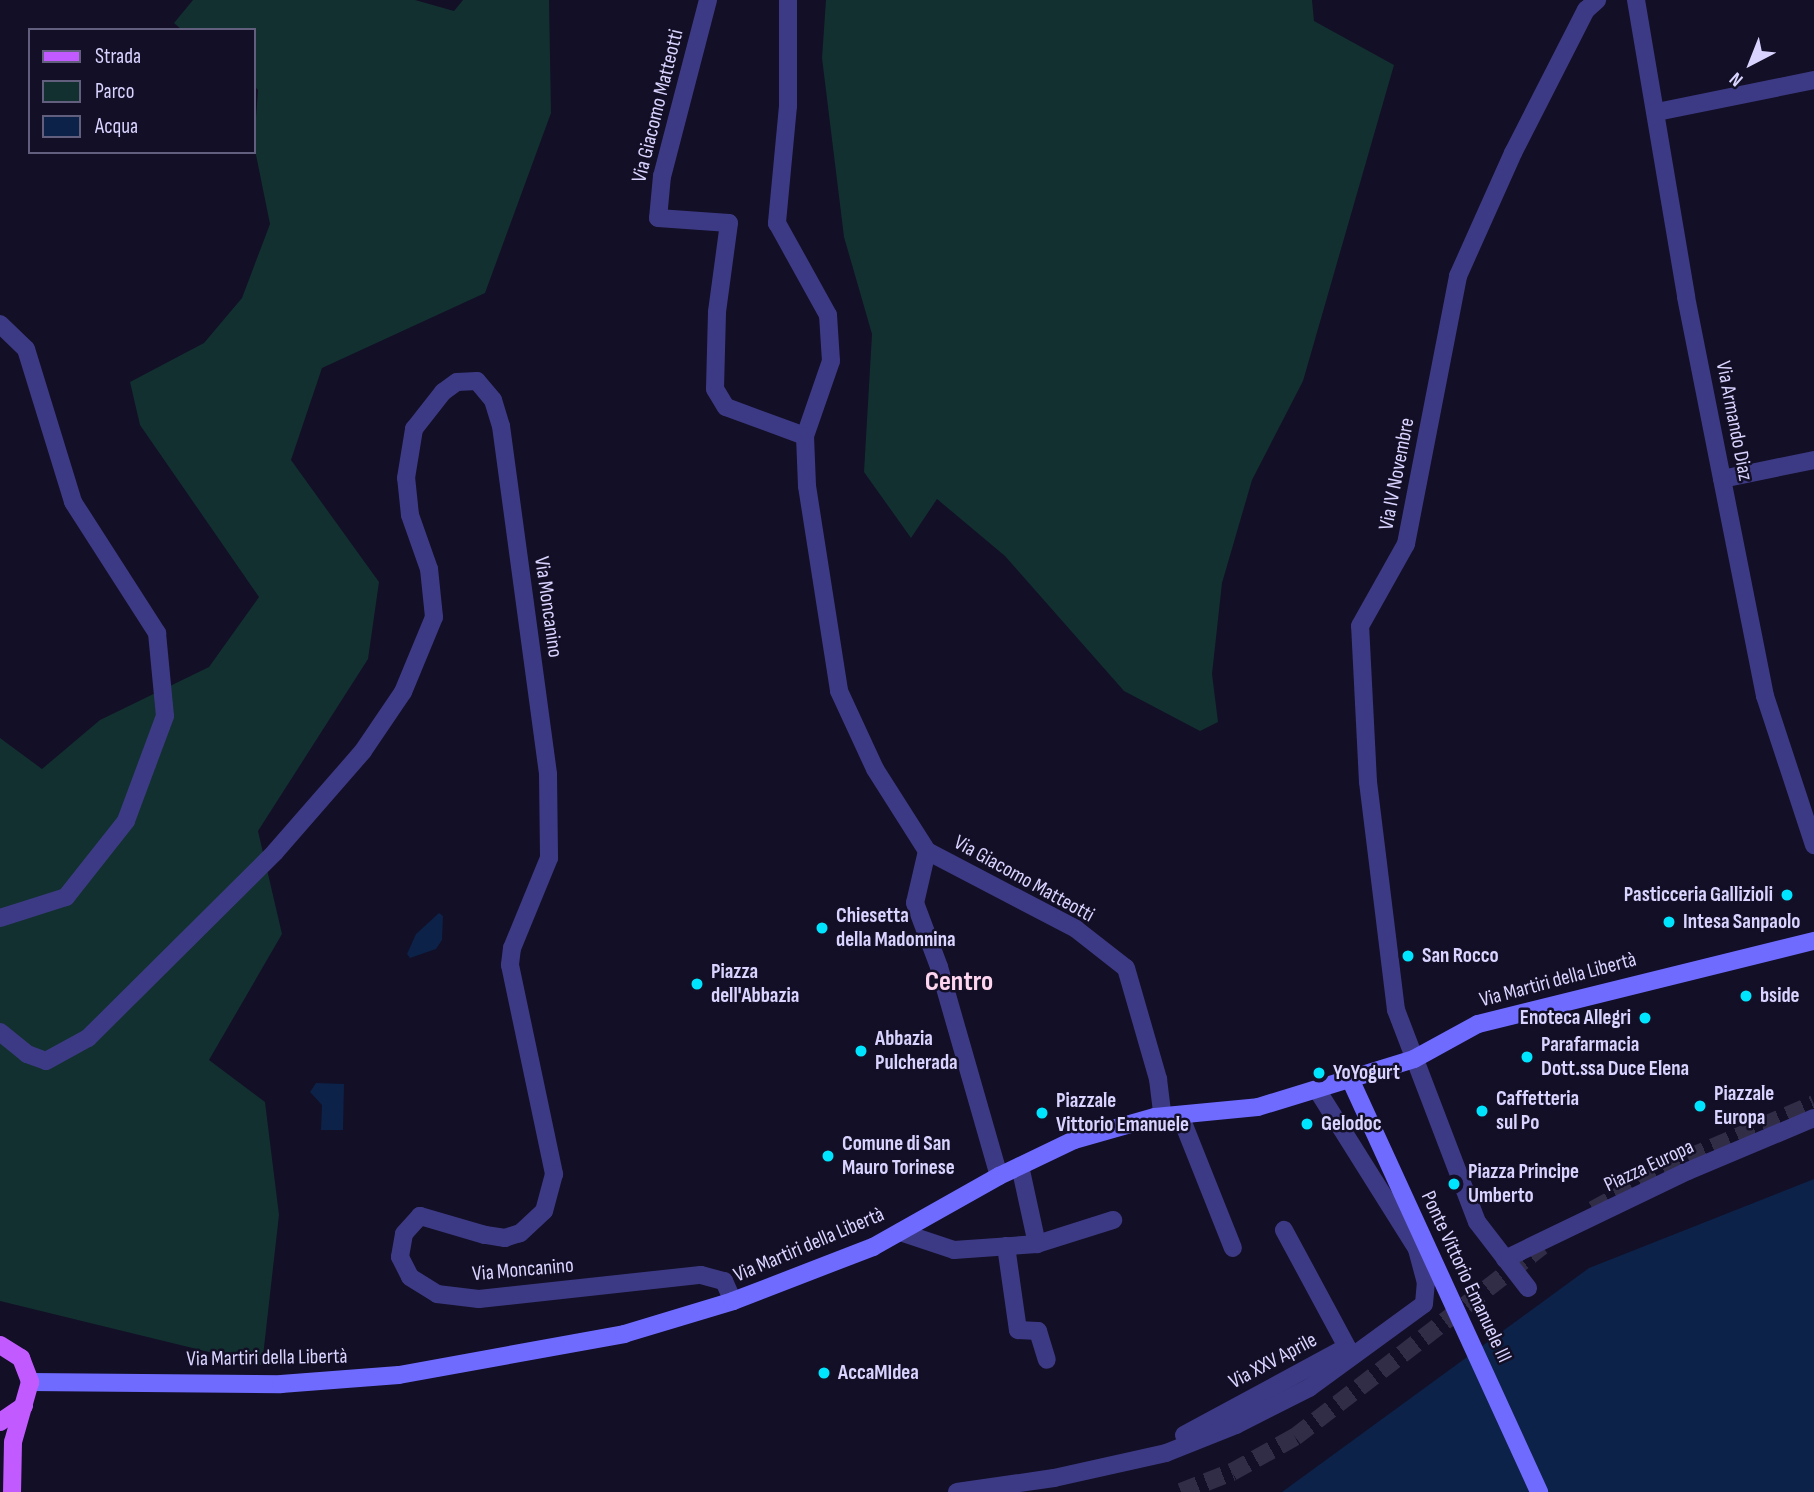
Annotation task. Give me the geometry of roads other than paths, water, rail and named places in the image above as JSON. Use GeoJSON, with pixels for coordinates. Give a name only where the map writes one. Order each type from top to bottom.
{"type":"FeatureCollection","features":[{"type":"Feature","properties":{"kind":"main road"},"geometry":{"type":"LineString","coordinates":[[0,1345],[21,1358],[30,1382],[13,1442],[12,1492]]}},
{"type":"Feature","properties":{"kind":"main road"},"geometry":{"type":"LineString","coordinates":[[0,1422],[24,1406]]}},
{"type":"Feature","properties":{"kind":"street","name":"Via Giacomo Matteotti"},"geometry":{"type":"LineString","coordinates":[[708,0],[663,176],[658,218],[729,223],[717,312],[715,390],[726,407],[805,436]]}},
{"type":"Feature","properties":{"kind":"street","name":"Via Giacomo Matteotti"},"geometry":{"type":"LineString","coordinates":[[788,0],[788,106],[777,223],[828,316],[831,361],[805,436],[807,486],[839,691],[875,769],[927,851],[1076,929],[1126,968],[1172,1116],[1233,1248]]}},
{"type":"Feature","properties":{"kind":"street","name":"Via IV Novembre"},"geometry":{"type":"LineString","coordinates":[[1414,1059],[1395,1010],[1380,899],[1360,626],[1406,544],[1458,276],[1513,153],[1586,10],[1597,0]]}},
{"type":"Feature","properties":{"kind":"street","name":"Via Armando Diaz"},"geometry":{"type":"LineString","coordinates":[[1636,0],[1657,112],[1685,297],[1765,696],[1814,845]]}},
{"type":"Feature","properties":{"kind":"street"},"geometry":{"type":"LineString","coordinates":[[1657,112],[1814,80]]}},
{"type":"Feature","properties":{"kind":"street"},"geometry":{"type":"LineString","coordinates":[[0,324],[26,349],[73,502],[157,633],[164,716],[125,821],[66,897],[0,918]]}},
{"type":"Feature","properties":{"kind":"street","name":"Via Moncanino"},"geometry":{"type":"LineString","coordinates":[[0,1032],[27,1054],[46,1061],[88,1038],[275,852],[363,751],[403,692],[433,617],[429,569],[410,515],[406,478],[414,429],[443,392],[457,382],[477,382],[493,400],[501,426],[548,774],[549,858],[512,948],[510,965],[554,1174],[544,1211],[520,1233],[505,1238],[485,1235],[420,1216],[404,1234],[400,1257],[410,1277],[437,1294],[479,1299],[701,1275],[724,1281],[733,1301]]}},
{"type":"Feature","properties":{"kind":"street"},"geometry":{"type":"LineString","coordinates":[[1722,478],[1814,460]]}},
{"type":"Feature","properties":{"kind":"street"},"geometry":{"type":"LineString","coordinates":[[927,851],[915,903],[939,967],[999,1176]]}},
{"type":"Feature","properties":{"kind":"street","name":"Via Martiri della Libertà"},"geometry":{"type":"LineString","coordinates":[[30,1382],[281,1384],[399,1375],[624,1334],[733,1301],[900,1232],[999,1176],[1074,1140],[1172,1116],[1258,1107],[1318,1091],[1414,1059],[1490,1021],[1814,941]]}},
{"type":"Feature","properties":{"kind":"street"},"geometry":{"type":"LineString","coordinates":[[1414,1059],[1477,1222],[1528,1288]]}},
{"type":"Feature","properties":{"kind":"street","name":"Ponte Vittorio Emanuele III"},"geometry":{"type":"LineString","coordinates":[[1351,1081],[1539,1492]]}},
{"type":"Feature","properties":{"kind":"street","name":"Via XXV Aprile"},"geometry":{"type":"LineString","coordinates":[[957,1492],[1054,1478],[1141,1458],[1236,1425],[1290,1398],[1360,1355],[1423,1304],[1426,1283],[1417,1249],[1318,1091]]}},
{"type":"Feature","properties":{"kind":"street","name":"Piazza Europa"},"geometry":{"type":"LineString","coordinates":[[1505,1259],[1688,1171],[1814,1118]]}},
{"type":"Feature","properties":{"kind":"street"},"geometry":{"type":"LineString","coordinates":[[1020,1166],[1037,1244]]}},
{"type":"Feature","properties":{"kind":"street"},"geometry":{"type":"LineString","coordinates":[[900,1232],[954,1250],[1037,1244],[1113,1220]]}},
{"type":"Feature","properties":{"kind":"street","name":"Via XXV Aprile"},"geometry":{"type":"LineString","coordinates":[[1141,1458],[1347,1347],[1284,1230]]}},
{"type":"Feature","properties":{"kind":"street"},"geometry":{"type":"LineString","coordinates":[[1006,1247],[1017,1330],[1038,1331],[1047,1360]]}},
{"type":"Feature","properties":{"kind":"water"},"geometry":{"type":"Polygon","coordinates":[[[439,913],[443,916],[442,940],[436,949],[410,958],[407,954],[416,934],[439,913]]]}},
{"type":"Feature","properties":{"kind":"water"},"geometry":{"type":"Polygon","coordinates":[[[316,1083],[344,1084],[343,1130],[321,1130],[322,1105],[310,1092],[316,1083]]]}},
{"type":"Feature","properties":{"kind":"water"},"geometry":{"type":"Polygon","coordinates":[[[1814,1179],[1814,1492],[1282,1492],[1589,1268],[1814,1179]]]}},
{"type":"Feature","properties":{"kind":"tunnel"},"geometry":{"type":"LineString","coordinates":[[1593,1210],[1688,1158],[1814,1104]]}},
{"type":"Feature","properties":{"kind":"tunnel"},"geometry":{"type":"LineString","coordinates":[[1181,1492],[1232,1472],[1295,1437],[1542,1246]]}},
{"type":"Feature","properties":{"kind":"place","name":"Pasticceria Gallizioli"},"geometry":{"type":"Point","coordinates":[1787,895]}},
{"type":"Feature","properties":{"kind":"place","name":"Intesa Sanpaolo"},"geometry":{"type":"Point","coordinates":[1669,922]}},
{"type":"Feature","properties":{"kind":"place","name":"Chiesetta della Madonnina"},"geometry":{"type":"Point","coordinates":[822,928]}},
{"type":"Feature","properties":{"kind":"place","name":"San Rocco"},"geometry":{"type":"Point","coordinates":[1408,956]}},
{"type":"Feature","properties":{"kind":"place","name":"Piazza dell'Abbazia"},"geometry":{"type":"Point","coordinates":[697,984]}},
{"type":"Feature","properties":{"kind":"place","name":"bside"},"geometry":{"type":"Point","coordinates":[1746,996]}},
{"type":"Feature","properties":{"kind":"place","name":"Enoteca Allegri"},"geometry":{"type":"Point","coordinates":[1645,1018]}},
{"type":"Feature","properties":{"kind":"place","name":"Abbazia Pulcherada"},"geometry":{"type":"Point","coordinates":[861,1051]}},
{"type":"Feature","properties":{"kind":"place","name":"Parafarmacia Dott.ssa Duce Elena"},"geometry":{"type":"Point","coordinates":[1527,1057]}},
{"type":"Feature","properties":{"kind":"place","name":"YoYogurt"},"geometry":{"type":"Point","coordinates":[1319,1073]}},
{"type":"Feature","properties":{"kind":"place","name":"Piazzale Europa"},"geometry":{"type":"Point","coordinates":[1700,1106]}},
{"type":"Feature","properties":{"kind":"place","name":"Caffetteria sul Po"},"geometry":{"type":"Point","coordinates":[1482,1111]}},
{"type":"Feature","properties":{"kind":"place","name":"Piazzale Vittorio Emanuele"},"geometry":{"type":"Point","coordinates":[1042,1113]}},
{"type":"Feature","properties":{"kind":"place","name":"Gelodoc"},"geometry":{"type":"Point","coordinates":[1307,1124]}},
{"type":"Feature","properties":{"kind":"place","name":"Comune di San Mauro Torinese"},"geometry":{"type":"Point","coordinates":[828,1156]}},
{"type":"Feature","properties":{"kind":"place","name":"Piazza Principe Umberto"},"geometry":{"type":"Point","coordinates":[1454,1184]}},
{"type":"Feature","properties":{"kind":"place","name":"AccaMIdea"},"geometry":{"type":"Point","coordinates":[824,1373]}},
{"type":"Feature","properties":{"kind":"district","name":"Centro"},"geometry":{"type":"Point","coordinates":[959,982]}}]}
